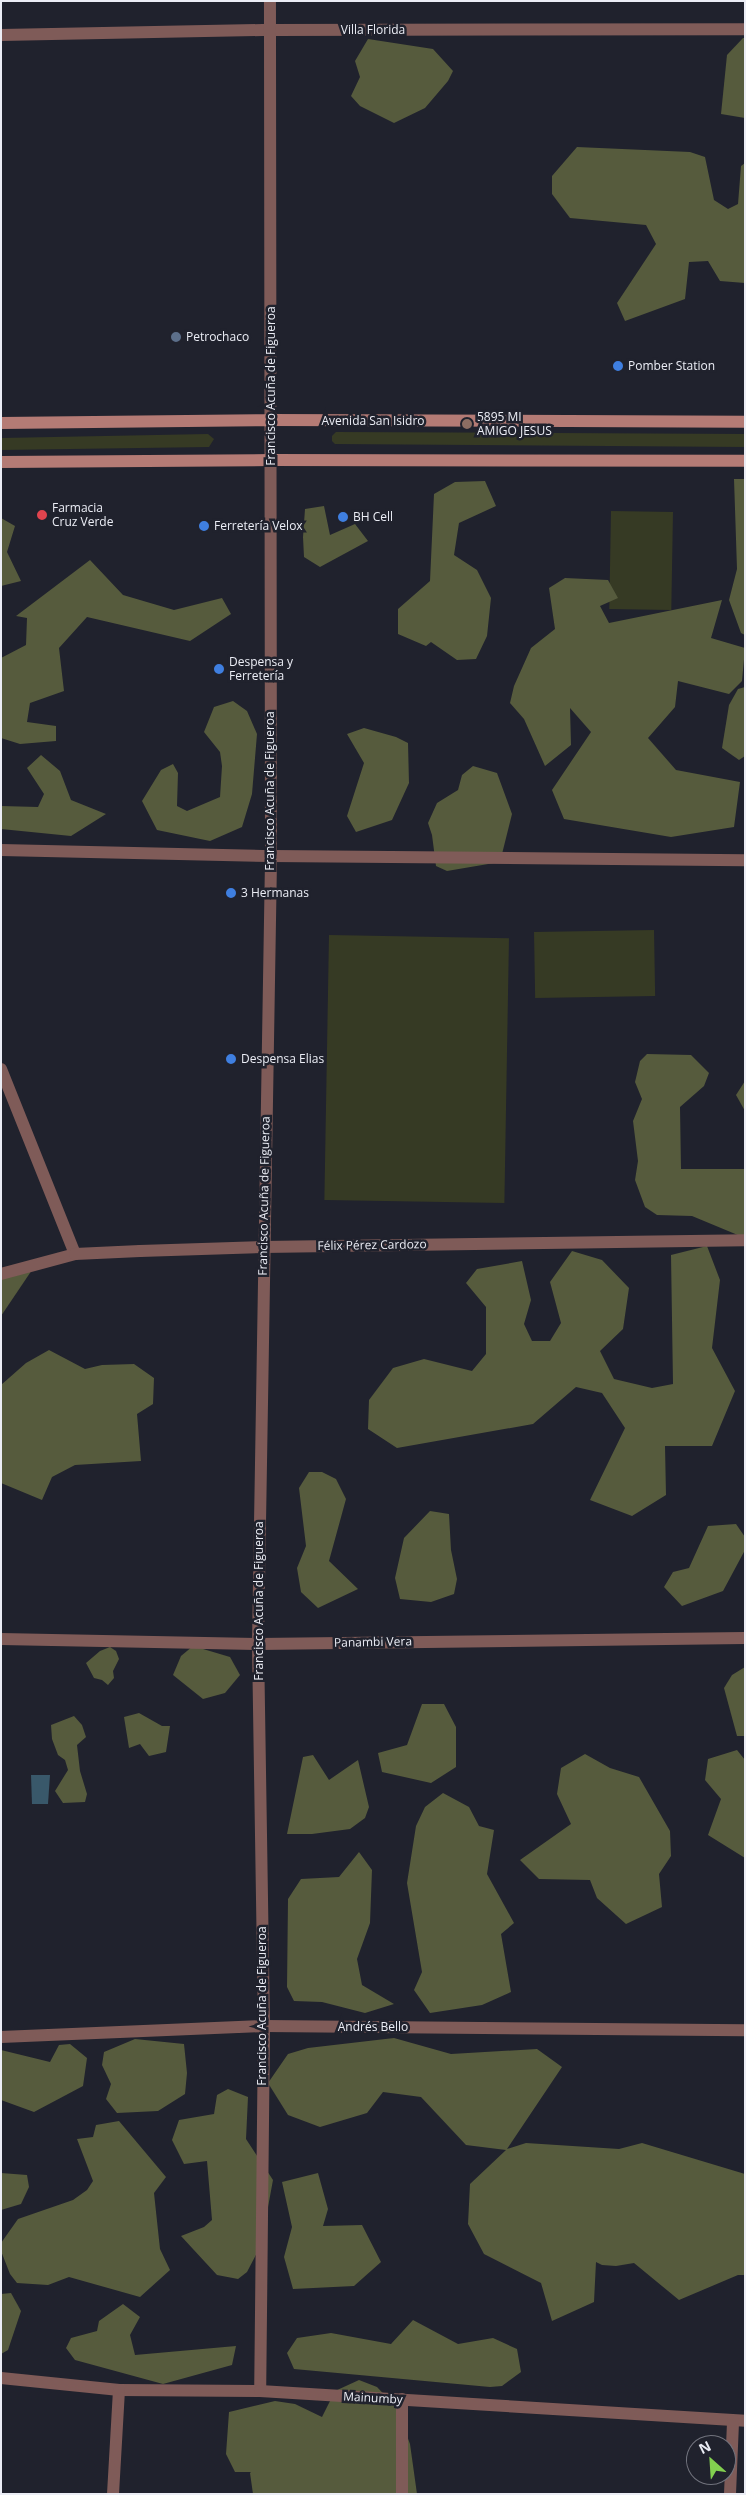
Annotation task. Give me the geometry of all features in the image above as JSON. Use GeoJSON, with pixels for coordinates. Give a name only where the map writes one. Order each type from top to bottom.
{"type":"FeatureCollection","features":[{"type":"Feature","properties":{"kind":"main road","name":"Avenida San Isidro"},"geometry":{"type":"LineString","coordinates":[[1,423],[271,420],[745,422]]}},
{"type":"Feature","properties":{"kind":"main road"},"geometry":{"type":"LineString","coordinates":[[1,462],[272,460],[745,461]]}},
{"type":"Feature","properties":{"kind":"street","name":"Francisco Acuña de Figueroa"},"geometry":{"type":"LineString","coordinates":[[260,2391],[264,2026],[258,1644],[270,856],[272,460],[270,1]]}},
{"type":"Feature","properties":{"kind":"street","name":"Villa Florida"},"geometry":{"type":"LineString","coordinates":[[1,35],[270,30],[745,29]]}},
{"type":"Feature","properties":{"kind":"street"},"geometry":{"type":"LineString","coordinates":[[1,850],[270,856],[745,860]]}},
{"type":"Feature","properties":{"kind":"street"},"geometry":{"type":"LineString","coordinates":[[1,1069],[74,1254]]}},
{"type":"Feature","properties":{"kind":"street","name":"Félix Pérez Cardozo"},"geometry":{"type":"LineString","coordinates":[[1,1274],[74,1254],[263,1247],[745,1240]]}},
{"type":"Feature","properties":{"kind":"street","name":"Panambi Vera"},"geometry":{"type":"LineString","coordinates":[[1,1639],[258,1644],[745,1638]]}},
{"type":"Feature","properties":{"kind":"street","name":"Andrés Bello"},"geometry":{"type":"LineString","coordinates":[[1,2037],[264,2026],[745,2030]]}},
{"type":"Feature","properties":{"kind":"street","name":"Mainumby"},"geometry":{"type":"LineString","coordinates":[[1,2378],[120,2390],[260,2391],[739,2421]]}},
{"type":"Feature","properties":{"kind":"street"},"geometry":{"type":"LineString","coordinates":[[113,2494],[120,2390]]}},
{"type":"Feature","properties":{"kind":"street"},"geometry":{"type":"LineString","coordinates":[[402,2399],[402,2494]]}},
{"type":"Feature","properties":{"kind":"street"},"geometry":{"type":"LineString","coordinates":[[730,2494],[739,2421]]}},
{"type":"Feature","properties":{"kind":"green space"},"geometry":{"type":"Polygon","coordinates":[[[745,38],[745,118],[721,114],[727,55],[745,38]]]}},
{"type":"Feature","properties":{"kind":"green space"},"geometry":{"type":"Polygon","coordinates":[[[368,39],[433,49],[453,71],[448,81],[425,108],[394,123],[360,106],[351,96],[360,77],[355,61],[368,39]]]}},
{"type":"Feature","properties":{"kind":"green space"},"geometry":{"type":"Polygon","coordinates":[[[577,147],[690,152],[705,157],[714,200],[728,209],[738,204],[741,166],[745,163],[745,283],[720,281],[708,261],[689,262],[685,299],[625,321],[617,303],[656,244],[646,225],[570,218],[552,194],[552,176],[577,147]]]}},
{"type":"Feature","properties":{"kind":"green space"},"geometry":{"type":"Polygon","coordinates":[[[336,432],[745,434],[745,447],[335,444],[332,441],[332,436],[336,432]]]}},
{"type":"Feature","properties":{"kind":"green space"},"geometry":{"type":"Polygon","coordinates":[[[208,434],[214,439],[209,447],[1,450],[1,438],[208,434]]]}},
{"type":"Feature","properties":{"kind":"green space"},"geometry":{"type":"Polygon","coordinates":[[[734,479],[745,479],[745,635],[741,633],[729,600],[737,569],[734,479]]]}},
{"type":"Feature","properties":{"kind":"green space"},"geometry":{"type":"Polygon","coordinates":[[[485,481],[496,506],[459,523],[454,555],[477,570],[491,598],[487,636],[476,659],[457,660],[431,642],[426,646],[398,634],[398,609],[430,581],[434,494],[455,482],[485,481]]]}},
{"type":"Feature","properties":{"kind":"green space"},"geometry":{"type":"Polygon","coordinates":[[[324,506],[330,535],[355,524],[368,541],[320,567],[304,557],[303,537],[305,509],[324,506]]]}},
{"type":"Feature","properties":{"kind":"green space"},"geometry":{"type":"Polygon","coordinates":[[[611,511],[673,512],[671,610],[609,609],[611,511]]]}},
{"type":"Feature","properties":{"kind":"green space"},"geometry":{"type":"Polygon","coordinates":[[[1,518],[15,526],[7,552],[21,581],[1,586],[1,518]]]}},
{"type":"Feature","properties":{"kind":"green space"},"geometry":{"type":"Polygon","coordinates":[[[90,560],[123,595],[174,610],[222,598],[231,614],[190,641],[87,617],[59,648],[64,691],[30,703],[27,722],[56,726],[56,741],[20,744],[1,738],[1,658],[26,645],[27,618],[16,616],[90,560]]]}},
{"type":"Feature","properties":{"kind":"green space"},"geometry":{"type":"Polygon","coordinates":[[[565,578],[608,580],[618,598],[600,606],[609,623],[722,600],[711,638],[745,648],[742,681],[729,694],[678,681],[675,707],[648,738],[676,770],[740,782],[734,827],[671,837],[564,819],[552,790],[591,732],[570,708],[571,745],[545,766],[524,719],[510,703],[514,686],[531,648],[555,629],[549,588],[565,578]]]}},
{"type":"Feature","properties":{"kind":"green space"},"geometry":{"type":"Polygon","coordinates":[[[745,687],[745,756],[739,760],[722,748],[729,705],[738,689],[745,687]]]}},
{"type":"Feature","properties":{"kind":"green space"},"geometry":{"type":"Polygon","coordinates":[[[233,701],[247,711],[257,734],[252,794],[242,827],[210,841],[157,830],[142,801],[161,770],[173,764],[178,773],[177,806],[187,811],[220,797],[222,766],[220,752],[204,732],[214,707],[233,701]]]}},
{"type":"Feature","properties":{"kind":"green space"},"geometry":{"type":"Polygon","coordinates":[[[364,728],[396,737],[408,743],[409,783],[392,820],[356,832],[347,816],[364,763],[347,734],[364,728]]]}},
{"type":"Feature","properties":{"kind":"green space"},"geometry":{"type":"Polygon","coordinates":[[[41,755],[60,771],[71,800],[106,814],[71,836],[1,829],[1,806],[38,807],[44,794],[27,768],[41,755]]]}},
{"type":"Feature","properties":{"kind":"green space"},"geometry":{"type":"Polygon","coordinates":[[[473,766],[497,773],[512,814],[500,862],[447,871],[436,866],[432,835],[428,823],[437,803],[458,790],[462,775],[473,766]]]}},
{"type":"Feature","properties":{"kind":"green space"},"geometry":{"type":"Polygon","coordinates":[[[654,930],[655,996],[535,998],[534,932],[654,930]]]}},
{"type":"Feature","properties":{"kind":"green space"},"geometry":{"type":"Polygon","coordinates":[[[329,935],[509,938],[504,1203],[324,1200],[329,935]]]}},
{"type":"Feature","properties":{"kind":"green space"},"geometry":{"type":"Polygon","coordinates":[[[647,1054],[691,1055],[709,1073],[704,1086],[680,1107],[681,1169],[745,1169],[745,1238],[692,1216],[657,1215],[645,1207],[635,1180],[638,1161],[633,1121],[642,1099],[635,1082],[640,1061],[647,1054]]]}},
{"type":"Feature","properties":{"kind":"green space"},"geometry":{"type":"Polygon","coordinates":[[[745,1081],[745,1111],[736,1095],[745,1081]]]}},
{"type":"Feature","properties":{"kind":"green space"},"geometry":{"type":"Polygon","coordinates":[[[707,1246],[720,1280],[712,1348],[735,1391],[712,1446],[665,1446],[666,1495],[632,1516],[590,1500],[625,1428],[602,1393],[576,1387],[533,1424],[397,1448],[368,1429],[369,1400],[393,1368],[424,1359],[472,1371],[486,1354],[486,1307],[466,1283],[477,1269],[522,1261],[531,1300],[524,1324],[532,1341],[550,1341],[561,1323],[550,1282],[572,1251],[602,1260],[629,1288],[623,1329],[600,1351],[614,1379],[652,1388],[673,1384],[671,1255],[707,1246]]]}},
{"type":"Feature","properties":{"kind":"green space"},"geometry":{"type":"Polygon","coordinates":[[[34,1267],[1,1316],[1,1270],[34,1267]]]}},
{"type":"Feature","properties":{"kind":"green space"},"geometry":{"type":"Polygon","coordinates":[[[49,1350],[85,1369],[102,1365],[134,1364],[154,1378],[153,1404],[137,1414],[141,1461],[75,1465],[52,1477],[42,1500],[1,1483],[1,1385],[26,1363],[49,1350]]]}},
{"type":"Feature","properties":{"kind":"green space"},"geometry":{"type":"Polygon","coordinates":[[[309,1472],[322,1472],[336,1479],[346,1499],[329,1561],[358,1589],[318,1608],[301,1592],[297,1568],[306,1546],[299,1488],[309,1472]]]}},
{"type":"Feature","properties":{"kind":"green space"},"geometry":{"type":"Polygon","coordinates":[[[430,1511],[449,1514],[451,1550],[457,1579],[454,1594],[431,1602],[400,1599],[395,1578],[404,1538],[430,1511]]]}},
{"type":"Feature","properties":{"kind":"green space"},"geometry":{"type":"Polygon","coordinates":[[[736,1524],[745,1537],[745,1550],[723,1591],[682,1606],[664,1587],[673,1572],[689,1568],[708,1526],[736,1524]]]}},
{"type":"Feature","properties":{"kind":"green space"},"geometry":{"type":"Polygon","coordinates":[[[193,1646],[230,1657],[240,1675],[225,1693],[203,1699],[173,1675],[181,1656],[193,1646]]]}},
{"type":"Feature","properties":{"kind":"green space"},"geometry":{"type":"Polygon","coordinates":[[[110,1647],[116,1651],[119,1659],[113,1671],[114,1678],[108,1685],[102,1680],[94,1678],[86,1663],[100,1651],[110,1647]]]}},
{"type":"Feature","properties":{"kind":"green space"},"geometry":{"type":"Polygon","coordinates":[[[745,1667],[745,1736],[737,1736],[724,1688],[732,1675],[745,1667]]]}},
{"type":"Feature","properties":{"kind":"green space"},"geometry":{"type":"Polygon","coordinates":[[[422,1704],[444,1704],[456,1727],[456,1767],[431,1783],[382,1772],[378,1753],[407,1745],[422,1704]]]}},
{"type":"Feature","properties":{"kind":"green space"},"geometry":{"type":"Polygon","coordinates":[[[139,1713],[162,1726],[170,1726],[166,1752],[149,1756],[140,1744],[129,1748],[124,1717],[139,1713]]]}},
{"type":"Feature","properties":{"kind":"green space"},"geometry":{"type":"Polygon","coordinates":[[[74,1716],[82,1725],[86,1737],[77,1745],[80,1771],[87,1794],[85,1802],[63,1803],[55,1791],[68,1770],[65,1760],[58,1755],[52,1739],[51,1725],[74,1716]]]}},
{"type":"Feature","properties":{"kind":"green space"},"geometry":{"type":"Polygon","coordinates":[[[737,1750],[745,1760],[745,1858],[708,1835],[721,1799],[705,1780],[708,1759],[737,1750]]]}},
{"type":"Feature","properties":{"kind":"green space"},"geometry":{"type":"Polygon","coordinates":[[[585,1754],[610,1768],[639,1777],[670,1831],[671,1856],[659,1874],[662,1907],[626,1924],[597,1898],[590,1880],[539,1879],[520,1860],[571,1824],[557,1794],[561,1768],[585,1754]]]}},
{"type":"Feature","properties":{"kind":"green space"},"geometry":{"type":"Polygon","coordinates":[[[313,1755],[329,1780],[358,1760],[369,1807],[365,1818],[350,1829],[312,1834],[287,1834],[303,1757],[313,1755]]]}},
{"type":"Feature","properties":{"kind":"green space"},"geometry":{"type":"Polygon","coordinates":[[[443,1793],[469,1807],[479,1826],[494,1830],[487,1874],[514,1923],[501,1934],[511,1992],[482,2005],[430,2013],[414,1990],[422,1972],[407,1883],[416,1826],[425,1807],[443,1793]]]}},
{"type":"Feature","properties":{"kind":"green space"},"geometry":{"type":"Polygon","coordinates":[[[359,1852],[372,1870],[370,1923],[357,1959],[362,1985],[394,2004],[365,2013],[322,2002],[294,2001],[287,1987],[288,1899],[301,1879],[339,1877],[359,1852]]]}},
{"type":"Feature","properties":{"kind":"green space"},"geometry":{"type":"Polygon","coordinates":[[[394,2038],[451,2054],[537,2049],[562,2067],[507,2149],[526,2143],[619,2149],[642,2143],[745,2174],[745,2275],[738,2275],[679,2300],[634,2263],[616,2266],[602,2265],[596,2262],[594,2302],[552,2321],[541,2283],[484,2254],[468,2224],[470,2184],[506,2150],[466,2145],[421,2097],[383,2092],[367,2113],[320,2127],[288,2115],[268,2083],[288,2054],[308,2048],[394,2038]]]}},
{"type":"Feature","properties":{"kind":"green space"},"geometry":{"type":"Polygon","coordinates":[[[135,2039],[184,2044],[187,2073],[185,2094],[158,2111],[117,2113],[106,2099],[111,2084],[102,2065],[104,2052],[135,2039]]]}},
{"type":"Feature","properties":{"kind":"green space"},"geometry":{"type":"Polygon","coordinates":[[[70,2044],[87,2058],[83,2086],[34,2112],[1,2100],[1,2050],[50,2062],[59,2045],[70,2044]]]}},
{"type":"Feature","properties":{"kind":"green space"},"geometry":{"type":"Polygon","coordinates":[[[228,2089],[248,2097],[246,2139],[273,2180],[261,2245],[247,2272],[238,2279],[217,2275],[181,2236],[204,2227],[212,2220],[207,2161],[184,2164],[172,2140],[179,2120],[214,2114],[217,2095],[228,2089]]]}},
{"type":"Feature","properties":{"kind":"green space"},"geometry":{"type":"Polygon","coordinates":[[[119,2121],[166,2177],[154,2193],[160,2249],[170,2270],[140,2297],[69,2277],[48,2285],[17,2283],[10,2274],[1,2251],[1,2243],[18,2219],[73,2200],[87,2190],[93,2181],[77,2139],[93,2137],[96,2125],[119,2121]]]}},
{"type":"Feature","properties":{"kind":"green space"},"geometry":{"type":"Polygon","coordinates":[[[1,2173],[27,2175],[29,2187],[21,2204],[1,2210],[1,2173]]]}},
{"type":"Feature","properties":{"kind":"green space"},"geometry":{"type":"Polygon","coordinates":[[[318,2173],[328,2209],[323,2226],[362,2225],[381,2262],[354,2286],[293,2289],[284,2257],[292,2227],[282,2182],[318,2173]]]}},
{"type":"Feature","properties":{"kind":"green space"},"geometry":{"type":"Polygon","coordinates":[[[11,2293],[21,2311],[8,2350],[1,2354],[1,2294],[11,2293]]]}},
{"type":"Feature","properties":{"kind":"green space"},"geometry":{"type":"Polygon","coordinates":[[[123,2304],[140,2317],[130,2335],[135,2355],[236,2346],[232,2365],[163,2384],[75,2360],[66,2348],[71,2338],[97,2331],[99,2321],[123,2304]]]}},
{"type":"Feature","properties":{"kind":"green space"},"geometry":{"type":"Polygon","coordinates":[[[413,2320],[458,2344],[493,2338],[517,2349],[521,2372],[502,2386],[490,2387],[294,2369],[287,2353],[297,2338],[331,2333],[391,2344],[413,2320]]]}},
{"type":"Feature","properties":{"kind":"green space"},"geometry":{"type":"Polygon","coordinates":[[[359,2380],[377,2387],[397,2408],[410,2444],[417,2494],[253,2494],[251,2472],[235,2472],[226,2454],[229,2412],[275,2401],[295,2404],[322,2417],[335,2391],[359,2380]]]}},
{"type":"Feature","properties":{"kind":"water"},"geometry":{"type":"Polygon","coordinates":[[[31,1775],[50,1775],[48,1804],[32,1804],[31,1775]]]}},
{"type":"Feature","properties":{"kind":"place","name":"Petrochaco"},"geometry":{"type":"Point","coordinates":[176,337]}},
{"type":"Feature","properties":{"kind":"place","name":"Pomber Station"},"geometry":{"type":"Point","coordinates":[618,366]}},
{"type":"Feature","properties":{"kind":"place","name":"5895 MI AMIGO JESUS"},"geometry":{"type":"Point","coordinates":[467,424]}},
{"type":"Feature","properties":{"kind":"place","name":"Farmacia Cruz Verde"},"geometry":{"type":"Point","coordinates":[42,515]}},
{"type":"Feature","properties":{"kind":"place","name":"BH Cell"},"geometry":{"type":"Point","coordinates":[343,517]}},
{"type":"Feature","properties":{"kind":"place","name":"Ferretería Velox"},"geometry":{"type":"Point","coordinates":[204,526]}},
{"type":"Feature","properties":{"kind":"place","name":"Despensa y Ferretería"},"geometry":{"type":"Point","coordinates":[219,669]}},
{"type":"Feature","properties":{"kind":"place","name":"3 Hermanas"},"geometry":{"type":"Point","coordinates":[231,893]}},
{"type":"Feature","properties":{"kind":"place","name":"Despensa Elias"},"geometry":{"type":"Point","coordinates":[231,1059]}}]}
